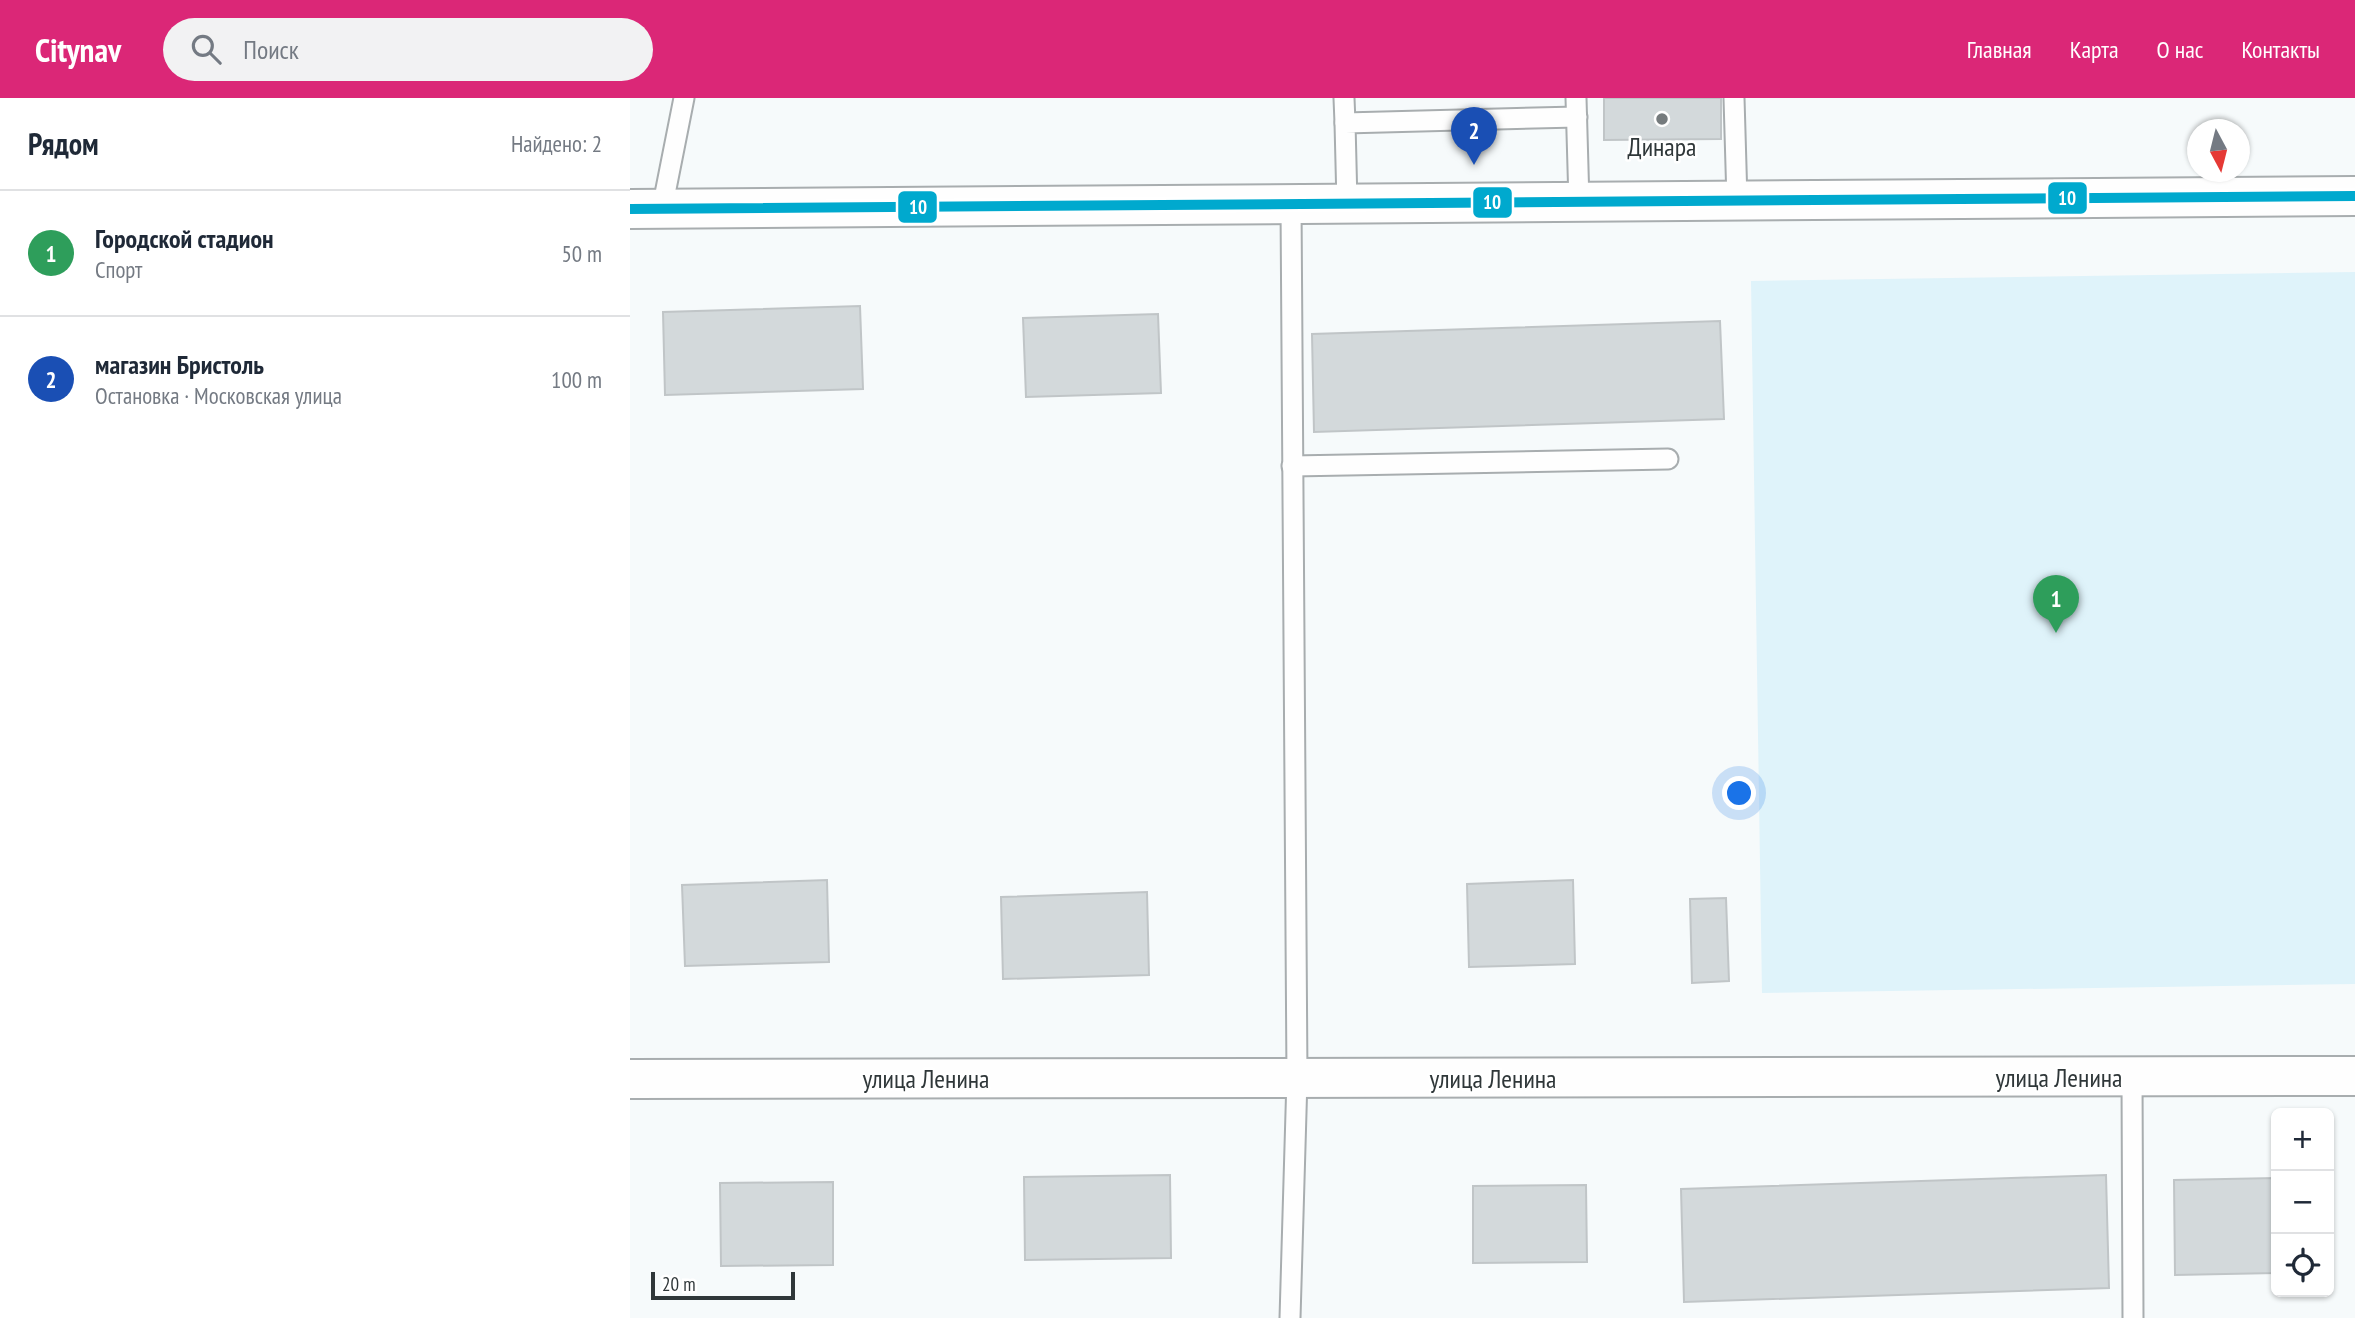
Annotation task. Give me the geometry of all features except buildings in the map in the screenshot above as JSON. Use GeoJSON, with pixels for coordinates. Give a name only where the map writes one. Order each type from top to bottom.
{"type":"FeatureCollection","features":[{"type":"Feature","properties":{"kind":"street"},"geometry":{"type":"LineString","coordinates":[[646,209],[2355,196]]}},
{"type":"Feature","properties":{"kind":"street","name":"улица Ленина"},"geometry":{"type":"LineString","coordinates":[[630,1079],[2355,1076]]}},
{"type":"Feature","properties":{"kind":"lane"},"geometry":{"type":"LineString","coordinates":[[646,209],[684,98]]}},
{"type":"Feature","properties":{"kind":"lane"},"geometry":{"type":"LineString","coordinates":[[1344,98],[1347,204]]}},
{"type":"Feature","properties":{"kind":"lane"},"geometry":{"type":"LineString","coordinates":[[1734,98],[1737,201]]}},
{"type":"Feature","properties":{"kind":"lane"},"geometry":{"type":"LineString","coordinates":[[1345,123],[1577,107],[1579,203]]}},
{"type":"Feature","properties":{"kind":"lane"},"geometry":{"type":"LineString","coordinates":[[1290,1318],[1297,1078],[1291,204]]}},
{"type":"Feature","properties":{"kind":"lane"},"geometry":{"type":"LineString","coordinates":[[1292,466],[1668,458]]}},
{"type":"Feature","properties":{"kind":"lane"},"geometry":{"type":"LineString","coordinates":[[2132,1077],[2133,1318]]}},
{"type":"Feature","properties":{"kind":"shaded area"},"geometry":{"type":"Polygon","coordinates":[[[2355,272],[2355,984],[1762,993],[1751,281],[2355,272]]]}},
{"type":"Feature","properties":{"kind":"transit line","name":"10"},"geometry":{"type":"LineString","coordinates":[[630,209],[2355,196]]}},
{"type":"Feature","properties":{"kind":"place","name":"Динара"},"geometry":{"type":"Point","coordinates":[1662,119]}},
{"type":"Feature","properties":{"kind":"place","name":"магазин Бристоль"},"geometry":{"type":"Point","coordinates":[1474,165]}},
{"type":"Feature","properties":{"kind":"place","name":"Городской стадион"},"geometry":{"type":"Point","coordinates":[2056,633]}}]}
